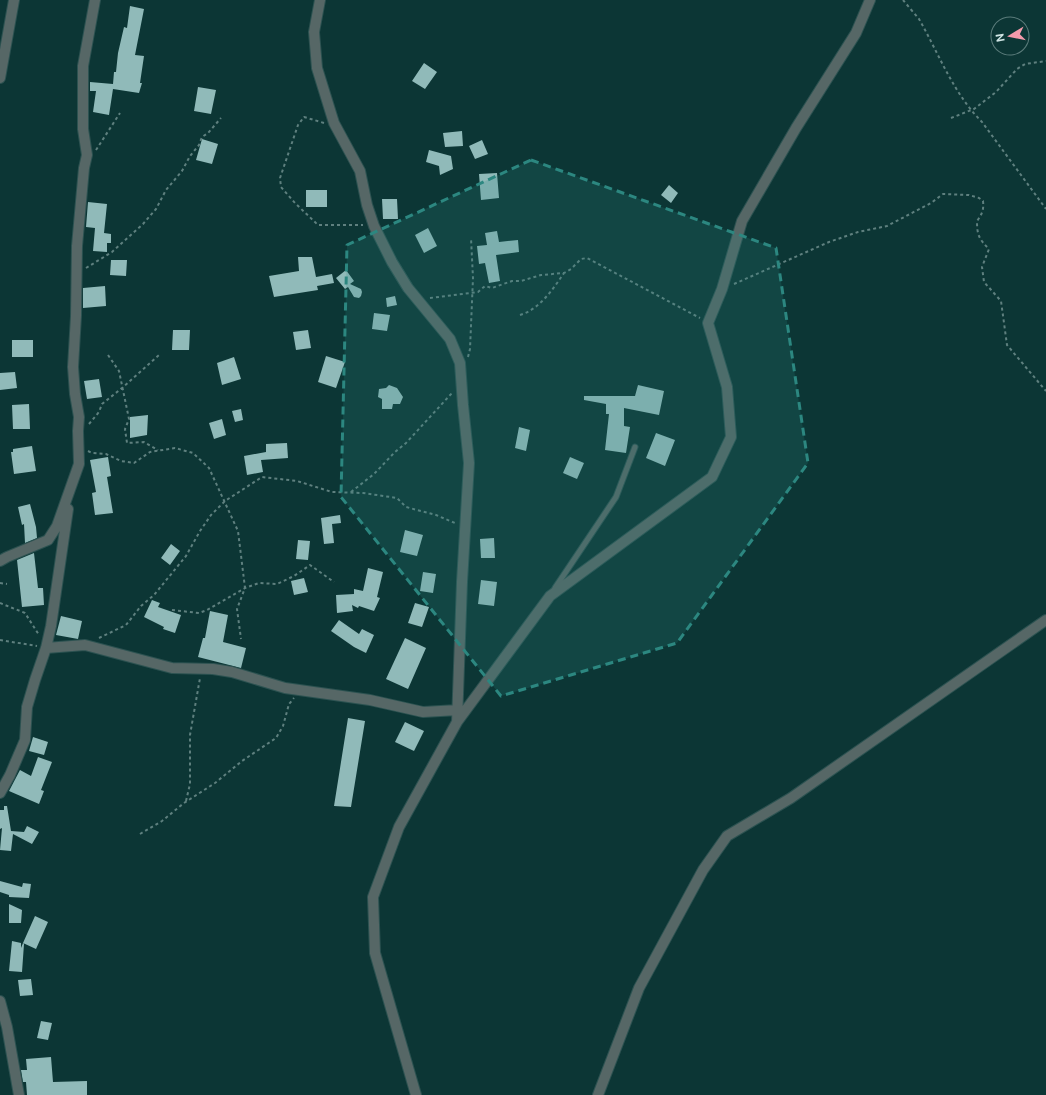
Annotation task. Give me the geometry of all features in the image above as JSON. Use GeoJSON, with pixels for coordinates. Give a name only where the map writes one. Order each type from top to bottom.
{"type":"FeatureCollection","features":[{"type":"Feature","properties":{"kind":"street"},"geometry":{"type":"LineString","coordinates":[[0,78],[14,0]]}},
{"type":"Feature","properties":{"kind":"street"},"geometry":{"type":"LineString","coordinates":[[0,561],[6,557],[48,540],[57,526],[72,488],[79,464],[79,418],[73,367],[76,316],[77,246],[84,168],[87,155],[83,129],[83,66],[95,0]]}},
{"type":"Feature","properties":{"kind":"street"},"geometry":{"type":"LineString","coordinates":[[320,0],[314,32],[317,68],[335,126],[360,171],[367,205],[374,226],[392,262],[408,288],[450,339],[460,363],[469,462],[462,582],[457,722]]}},
{"type":"Feature","properties":{"kind":"street"},"geometry":{"type":"LineString","coordinates":[[416,1095],[375,953],[373,897],[399,827],[457,722],[550,596],[712,477],[731,437],[727,387],[708,323],[722,289],[742,221],[796,128],[856,33],[870,0]]}},
{"type":"Feature","properties":{"kind":"street"},"geometry":{"type":"LineString","coordinates":[[0,793],[10,775],[25,740],[27,706],[34,680],[46,648],[51,626],[72,488]]}},
{"type":"Feature","properties":{"kind":"street"},"geometry":{"type":"LineString","coordinates":[[598,1095],[639,988],[703,870],[728,836],[791,798],[1046,620]]}},
{"type":"Feature","properties":{"kind":"street"},"geometry":{"type":"LineString","coordinates":[[46,648],[85,645],[172,668],[232,672],[285,688],[370,700],[423,712],[458,710]]}},
{"type":"Feature","properties":{"kind":"street"},"geometry":{"type":"LineString","coordinates":[[0,1001],[7,1027],[19,1095]]}},
{"type":"Feature","properties":{"kind":"lane"},"geometry":{"type":"LineString","coordinates":[[550,596],[616,497],[635,447]]}},
{"type":"Feature","properties":{"kind":"path"},"geometry":{"type":"LineString","coordinates":[[903,0],[918,18],[942,66],[970,111],[982,122],[1046,208]]}},
{"type":"Feature","properties":{"kind":"path"},"geometry":{"type":"LineString","coordinates":[[951,118],[974,109],[996,92],[1008,78],[1025,64],[1046,61]]}},
{"type":"Feature","properties":{"kind":"path"},"geometry":{"type":"LineString","coordinates":[[95,152],[120,113]]}},
{"type":"Feature","properties":{"kind":"path"},"geometry":{"type":"LineString","coordinates":[[335,126],[304,117],[298,125],[285,161],[280,178],[281,187],[295,203],[318,224],[374,226]]}},
{"type":"Feature","properties":{"kind":"path"},"geometry":{"type":"LineString","coordinates":[[77,274],[112,252],[143,224],[156,209],[166,190],[182,171],[190,156],[199,145],[202,137],[208,133],[221,118]]}},
{"type":"Feature","properties":{"kind":"path"},"geometry":{"type":"LineString","coordinates":[[722,289],[829,242],[858,232],[887,226],[931,203],[943,194],[969,195],[979,198],[983,201],[982,215],[977,220],[977,231],[980,240],[989,248],[982,267],[984,282],[1001,301],[1007,345],[1046,391]]}},
{"type":"Feature","properties":{"kind":"path"},"geometry":{"type":"LineString","coordinates":[[467,364],[470,349],[472,292],[471,238]]}},
{"type":"Feature","properties":{"kind":"path"},"geometry":{"type":"LineString","coordinates":[[520,315],[527,313],[543,300],[564,273],[571,269],[581,258],[588,258],[708,323]]}},
{"type":"Feature","properties":{"kind":"path"},"geometry":{"type":"LineString","coordinates":[[416,298],[437,298],[478,292],[485,286],[492,288],[512,281],[521,281],[541,274],[564,273]]}},
{"type":"Feature","properties":{"kind":"path"},"geometry":{"type":"LineString","coordinates":[[108,355],[119,371],[129,419],[125,429],[127,443],[144,442],[159,451]]}},
{"type":"Feature","properties":{"kind":"path"},"geometry":{"type":"LineString","coordinates":[[78,437],[99,412],[102,404],[159,355]]}},
{"type":"Feature","properties":{"kind":"path"},"geometry":{"type":"LineString","coordinates":[[350,492],[374,474],[406,443],[453,392],[462,387]]}},
{"type":"Feature","properties":{"kind":"path"},"geometry":{"type":"LineString","coordinates":[[78,447],[92,453],[106,454],[121,461],[134,463],[150,452],[175,448],[193,453],[209,468],[238,531],[245,588],[237,609],[241,639]]}},
{"type":"Feature","properties":{"kind":"path"},"geometry":{"type":"LineString","coordinates":[[85,645],[126,624],[141,606],[154,595],[186,556],[211,515],[225,501],[262,477],[297,481],[332,492],[363,493],[397,498],[406,506],[466,526]]}},
{"type":"Feature","properties":{"kind":"path"},"geometry":{"type":"LineString","coordinates":[[172,610],[199,612],[207,610],[245,588],[259,583],[277,584],[294,576],[310,565],[334,582]]}},
{"type":"Feature","properties":{"kind":"path"},"geometry":{"type":"LineString","coordinates":[[0,583],[6,584]]}},
{"type":"Feature","properties":{"kind":"path"},"geometry":{"type":"LineString","coordinates":[[0,603],[25,613],[46,648]]}},
{"type":"Feature","properties":{"kind":"path"},"geometry":{"type":"LineString","coordinates":[[0,640],[46,648]]}},
{"type":"Feature","properties":{"kind":"path"},"geometry":{"type":"LineString","coordinates":[[185,802],[190,784],[190,735],[202,669]]}},
{"type":"Feature","properties":{"kind":"path"},"geometry":{"type":"LineString","coordinates":[[140,834],[162,821],[185,802],[215,783],[242,761],[276,738],[283,726],[289,704],[299,690]]}},
{"type":"Feature","properties":{"kind":"highlighted area"},"geometry":{"type":"Polygon","coordinates":[[[531,160],[776,248],[808,463],[677,643],[501,696],[341,497],[347,245],[531,160]]]}},
{"type":"Feature","properties":{"kind":"building"},"geometry":{"type":"Polygon","coordinates":[[[130,6],[144,9],[135,55],[144,56],[140,83],[142,83],[139,93],[113,89],[109,115],[93,112],[96,91],[90,91],[90,82],[113,84],[114,72],[116,72],[118,53],[124,27],[127,28],[130,6]]]}},
{"type":"Feature","properties":{"kind":"building"},"geometry":{"type":"Polygon","coordinates":[[[424,63],[437,72],[425,89],[412,81],[424,63]]]}},
{"type":"Feature","properties":{"kind":"building"},"geometry":{"type":"Polygon","coordinates":[[[198,87],[216,90],[211,114],[194,111],[198,87]]]}},
{"type":"Feature","properties":{"kind":"building"},"geometry":{"type":"Polygon","coordinates":[[[462,131],[463,146],[445,147],[443,133],[462,131]]]}},
{"type":"Feature","properties":{"kind":"building"},"geometry":{"type":"Polygon","coordinates":[[[202,139],[218,144],[212,164],[196,160],[202,139]]]}},
{"type":"Feature","properties":{"kind":"building"},"geometry":{"type":"Polygon","coordinates":[[[482,140],[488,154],[475,159],[469,146],[482,140]]]}},
{"type":"Feature","properties":{"kind":"building"},"geometry":{"type":"Polygon","coordinates":[[[429,150],[451,156],[453,169],[440,175],[439,166],[426,162],[429,150]]]}},
{"type":"Feature","properties":{"kind":"building"},"geometry":{"type":"Polygon","coordinates":[[[497,173],[499,198],[481,200],[479,174],[497,173]]]}},
{"type":"Feature","properties":{"kind":"building"},"geometry":{"type":"Polygon","coordinates":[[[669,185],[678,193],[671,203],[661,195],[669,185]]]}},
{"type":"Feature","properties":{"kind":"building"},"geometry":{"type":"Polygon","coordinates":[[[306,190],[327,190],[327,207],[306,207],[306,190]]]}},
{"type":"Feature","properties":{"kind":"building"},"geometry":{"type":"Polygon","coordinates":[[[382,199],[397,199],[398,219],[383,219],[382,199]]]}},
{"type":"Feature","properties":{"kind":"building"},"geometry":{"type":"Polygon","coordinates":[[[88,202],[107,204],[104,233],[111,234],[111,243],[107,243],[107,252],[93,251],[95,228],[86,227],[88,202]]]}},
{"type":"Feature","properties":{"kind":"building"},"geometry":{"type":"Polygon","coordinates":[[[428,228],[437,246],[424,253],[415,235],[428,228]]]}},
{"type":"Feature","properties":{"kind":"building"},"geometry":{"type":"Polygon","coordinates":[[[497,231],[499,242],[518,240],[519,252],[496,255],[500,281],[489,283],[485,263],[479,264],[477,246],[487,245],[485,233],[497,231]]]}},
{"type":"Feature","properties":{"kind":"building"},"geometry":{"type":"Polygon","coordinates":[[[298,257],[312,257],[316,277],[332,274],[334,283],[317,286],[318,290],[274,297],[269,276],[299,271],[298,257]]]}},
{"type":"Feature","properties":{"kind":"building"},"geometry":{"type":"Polygon","coordinates":[[[111,260],[127,260],[126,276],[110,275],[111,260]]]}},
{"type":"Feature","properties":{"kind":"building"},"geometry":{"type":"Polygon","coordinates":[[[346,270],[354,281],[350,284],[361,289],[362,292],[359,298],[354,297],[348,287],[345,289],[336,278],[346,270]]]}},
{"type":"Feature","properties":{"kind":"building"},"geometry":{"type":"Polygon","coordinates":[[[105,286],[106,306],[83,308],[83,288],[105,286]]]}},
{"type":"Feature","properties":{"kind":"building"},"geometry":{"type":"Polygon","coordinates":[[[395,296],[397,305],[387,307],[386,298],[395,296]]]}},
{"type":"Feature","properties":{"kind":"building"},"geometry":{"type":"Polygon","coordinates":[[[374,313],[390,315],[387,331],[372,329],[374,313]]]}},
{"type":"Feature","properties":{"kind":"building"},"geometry":{"type":"Polygon","coordinates":[[[173,330],[190,330],[189,350],[172,350],[173,330]]]}},
{"type":"Feature","properties":{"kind":"building"},"geometry":{"type":"Polygon","coordinates":[[[308,330],[311,348],[296,350],[293,332],[308,330]]]}},
{"type":"Feature","properties":{"kind":"building"},"geometry":{"type":"Polygon","coordinates":[[[12,340],[33,340],[33,357],[12,357],[12,340]]]}},
{"type":"Feature","properties":{"kind":"building"},"geometry":{"type":"Polygon","coordinates":[[[326,356],[345,362],[336,388],[318,382],[326,356]]]}},
{"type":"Feature","properties":{"kind":"building"},"geometry":{"type":"Polygon","coordinates":[[[234,357],[241,379],[222,385],[217,363],[234,357]]]}},
{"type":"Feature","properties":{"kind":"building"},"geometry":{"type":"Polygon","coordinates":[[[15,372],[17,388],[0,390],[0,373],[15,372]]]}},
{"type":"Feature","properties":{"kind":"building"},"geometry":{"type":"Polygon","coordinates":[[[99,379],[102,397],[87,399],[84,381],[99,379]]]}},
{"type":"Feature","properties":{"kind":"building"},"geometry":{"type":"Polygon","coordinates":[[[389,385],[397,388],[403,397],[400,404],[393,404],[392,409],[382,409],[382,399],[378,397],[379,389],[386,388],[389,385]]]}},
{"type":"Feature","properties":{"kind":"building"},"geometry":{"type":"Polygon","coordinates":[[[638,385],[664,391],[659,415],[624,408],[624,426],[630,427],[626,453],[605,450],[609,414],[606,414],[606,404],[584,400],[584,396],[635,396],[638,385]]]}},
{"type":"Feature","properties":{"kind":"building"},"geometry":{"type":"Polygon","coordinates":[[[29,404],[30,429],[13,429],[12,405],[29,404]]]}},
{"type":"Feature","properties":{"kind":"building"},"geometry":{"type":"Polygon","coordinates":[[[241,409],[243,420],[235,422],[232,411],[241,409]]]}},
{"type":"Feature","properties":{"kind":"building"},"geometry":{"type":"Polygon","coordinates":[[[148,415],[147,435],[130,438],[130,417],[148,415]]]}},
{"type":"Feature","properties":{"kind":"building"},"geometry":{"type":"Polygon","coordinates":[[[222,419],[226,435],[214,439],[209,423],[222,419]]]}},
{"type":"Feature","properties":{"kind":"building"},"geometry":{"type":"Polygon","coordinates":[[[519,427],[530,430],[526,451],[515,448],[519,427]]]}},
{"type":"Feature","properties":{"kind":"building"},"geometry":{"type":"Polygon","coordinates":[[[656,433],[675,440],[665,466],[646,458],[656,433]]]}},
{"type":"Feature","properties":{"kind":"building"},"geometry":{"type":"Polygon","coordinates":[[[287,443],[288,458],[261,460],[263,472],[247,475],[244,456],[266,452],[266,444],[287,443]]]}},
{"type":"Feature","properties":{"kind":"building"},"geometry":{"type":"Polygon","coordinates":[[[32,446],[36,471],[14,474],[11,452],[13,452],[13,449],[32,446]]]}},
{"type":"Feature","properties":{"kind":"building"},"geometry":{"type":"Polygon","coordinates":[[[108,457],[111,476],[107,477],[113,513],[95,515],[92,493],[96,492],[90,460],[108,457]]]}},
{"type":"Feature","properties":{"kind":"building"},"geometry":{"type":"Polygon","coordinates":[[[570,457],[584,463],[577,479],[563,473],[570,457]]]}},
{"type":"Feature","properties":{"kind":"building"},"geometry":{"type":"Polygon","coordinates":[[[30,504],[36,527],[37,538],[25,543],[24,524],[22,525],[18,507],[30,504]]]}},
{"type":"Feature","properties":{"kind":"building"},"geometry":{"type":"Polygon","coordinates":[[[340,515],[341,523],[332,524],[334,543],[324,544],[321,518],[340,515]]]}},
{"type":"Feature","properties":{"kind":"building"},"geometry":{"type":"Polygon","coordinates":[[[405,530],[423,535],[417,556],[400,552],[405,530]]]}},
{"type":"Feature","properties":{"kind":"building"},"geometry":{"type":"Polygon","coordinates":[[[494,538],[495,558],[481,558],[480,539],[494,538]]]}},
{"type":"Feature","properties":{"kind":"building"},"geometry":{"type":"Polygon","coordinates":[[[298,540],[310,541],[308,560],[296,559],[298,540]]]}},
{"type":"Feature","properties":{"kind":"building"},"geometry":{"type":"Polygon","coordinates":[[[171,544],[180,551],[170,565],[161,558],[171,544]]]}},
{"type":"Feature","properties":{"kind":"building"},"geometry":{"type":"Polygon","coordinates":[[[34,553],[38,588],[43,588],[44,605],[22,607],[17,560],[34,553]]]}},
{"type":"Feature","properties":{"kind":"building"},"geometry":{"type":"Polygon","coordinates":[[[368,568],[383,572],[377,597],[380,598],[374,611],[359,606],[358,608],[352,605],[353,611],[337,613],[336,595],[354,594],[354,589],[363,591],[368,568]]]}},
{"type":"Feature","properties":{"kind":"building"},"geometry":{"type":"Polygon","coordinates":[[[423,572],[436,574],[433,593],[420,591],[423,572]]]}},
{"type":"Feature","properties":{"kind":"building"},"geometry":{"type":"Polygon","coordinates":[[[304,578],[308,592],[294,595],[291,581],[304,578]]]}},
{"type":"Feature","properties":{"kind":"building"},"geometry":{"type":"Polygon","coordinates":[[[481,580],[497,582],[494,606],[478,604],[481,580]]]}},
{"type":"Feature","properties":{"kind":"building"},"geometry":{"type":"Polygon","coordinates":[[[152,600],[160,603],[158,607],[181,615],[175,633],[163,629],[164,627],[144,617],[152,600]]]}},
{"type":"Feature","properties":{"kind":"building"},"geometry":{"type":"Polygon","coordinates":[[[415,603],[429,607],[422,627],[408,623],[415,603]]]}},
{"type":"Feature","properties":{"kind":"building"},"geometry":{"type":"Polygon","coordinates":[[[210,611],[228,615],[223,642],[246,648],[241,668],[198,657],[203,638],[205,638],[210,611]]]}},
{"type":"Feature","properties":{"kind":"building"},"geometry":{"type":"Polygon","coordinates":[[[61,616],[82,621],[78,639],[56,635],[61,616]]]}},
{"type":"Feature","properties":{"kind":"building"},"geometry":{"type":"Polygon","coordinates":[[[339,620],[359,634],[362,629],[374,635],[366,653],[354,647],[331,631],[339,620]]]}},
{"type":"Feature","properties":{"kind":"building"},"geometry":{"type":"Polygon","coordinates":[[[405,638],[426,648],[408,689],[386,679],[405,638]]]}},
{"type":"Feature","properties":{"kind":"building"},"geometry":{"type":"Polygon","coordinates":[[[348,718],[365,721],[351,807],[334,806],[348,718]]]}},
{"type":"Feature","properties":{"kind":"building"},"geometry":{"type":"Polygon","coordinates":[[[405,722],[424,731],[414,751],[395,742],[405,722]]]}},
{"type":"Feature","properties":{"kind":"building"},"geometry":{"type":"Polygon","coordinates":[[[33,737],[48,742],[44,755],[29,751],[33,737]]]}},
{"type":"Feature","properties":{"kind":"building"},"geometry":{"type":"Polygon","coordinates":[[[38,757],[52,762],[41,790],[44,791],[39,804],[9,791],[20,770],[31,776],[38,757]]]}},
{"type":"Feature","properties":{"kind":"building"},"geometry":{"type":"Polygon","coordinates":[[[4,806],[7,806],[11,831],[24,832],[27,826],[39,832],[32,844],[13,834],[11,851],[0,850],[2,828],[0,829],[0,810],[4,810],[4,806]]]}},
{"type":"Feature","properties":{"kind":"building"},"geometry":{"type":"Polygon","coordinates":[[[0,881],[22,887],[23,883],[31,884],[29,898],[9,897],[9,895],[0,892],[0,881]]]}},
{"type":"Feature","properties":{"kind":"building"},"geometry":{"type":"Polygon","coordinates":[[[9,904],[22,910],[21,923],[9,923],[9,904]]]}},
{"type":"Feature","properties":{"kind":"building"},"geometry":{"type":"Polygon","coordinates":[[[35,916],[48,922],[36,949],[23,943],[35,916]]]}},
{"type":"Feature","properties":{"kind":"building"},"geometry":{"type":"Polygon","coordinates":[[[12,941],[21,943],[21,948],[23,943],[24,944],[22,972],[9,971],[12,941]]]}},
{"type":"Feature","properties":{"kind":"building"},"geometry":{"type":"Polygon","coordinates":[[[31,979],[33,995],[20,996],[18,980],[31,979]]]}},
{"type":"Feature","properties":{"kind":"building"},"geometry":{"type":"Polygon","coordinates":[[[41,1021],[52,1023],[48,1040],[37,1038],[41,1021]]]}},
{"type":"Feature","properties":{"kind":"building"},"geometry":{"type":"Polygon","coordinates":[[[51,1057],[53,1082],[87,1081],[87,1095],[27,1095],[26,1082],[23,1082],[21,1070],[27,1070],[26,1059],[51,1057]]]}}]}
